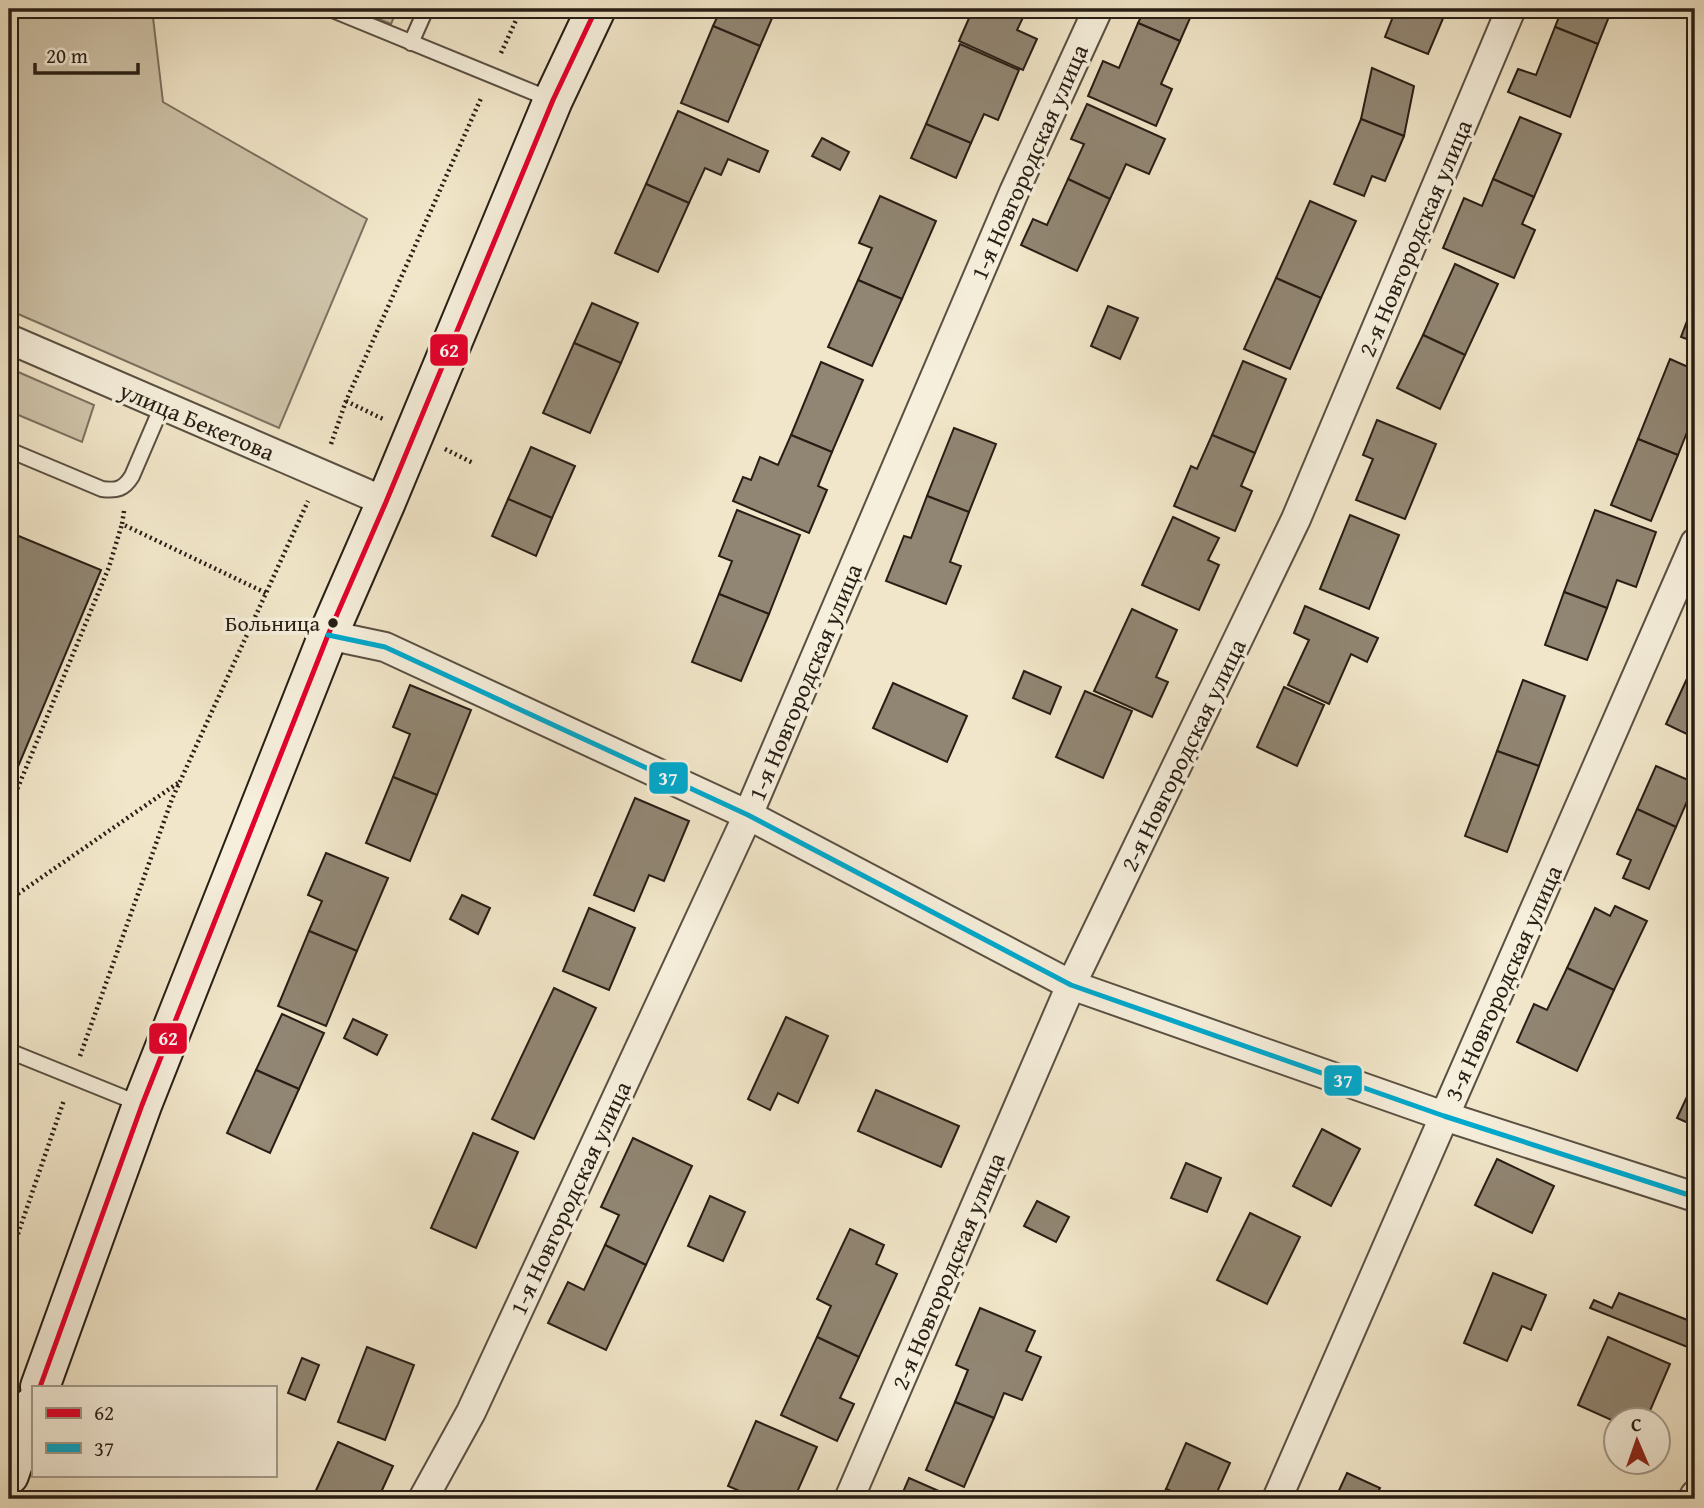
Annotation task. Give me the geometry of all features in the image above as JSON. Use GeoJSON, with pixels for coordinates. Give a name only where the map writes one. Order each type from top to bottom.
{"type":"FeatureCollection","features":[{"type":"Feature","properties":{"kind":"main road"},"geometry":{"type":"LineString","coordinates":[[40,1386],[142,1105],[328,635],[554,100],[596,9]]}},
{"type":"Feature","properties":{"kind":"main road"},"geometry":{"type":"LineString","coordinates":[[9,1475],[32,1409]]}},
{"type":"Feature","properties":{"kind":"street","name":"1-я Новгородская улица"},"geometry":{"type":"LineString","coordinates":[[423,1499],[471,1412],[748,815],[1014,192],[1098,9]]}},
{"type":"Feature","properties":{"kind":"street","name":"2-я Новгородская улица"},"geometry":{"type":"LineString","coordinates":[[849,1499],[1071,985],[1296,519],[1511,9]]}},
{"type":"Feature","properties":{"kind":"street","name":"улица Бекетова"},"geometry":{"type":"LineString","coordinates":[[9,339],[386,502]]}},
{"type":"Feature","properties":{"kind":"street","name":"3-я Новгородская улица"},"geometry":{"type":"LineString","coordinates":[[1276,1499],[1695,543]]}},
{"type":"Feature","properties":{"kind":"street"},"geometry":{"type":"LineString","coordinates":[[328,635],[385,647],[748,815],[1071,985],[1444,1116],[1695,1196]]}},
{"type":"Feature","properties":{"kind":"lane"},"geometry":{"type":"LineString","coordinates":[[330,9],[554,100]]}},
{"type":"Feature","properties":{"kind":"lane"},"geometry":{"type":"LineString","coordinates":[[411,43],[425,10]]}},
{"type":"Feature","properties":{"kind":"lane"},"geometry":{"type":"LineString","coordinates":[[9,450],[102,489],[115,491],[126,487],[162,406]]}},
{"type":"Feature","properties":{"kind":"lane"},"geometry":{"type":"LineString","coordinates":[[9,1051],[142,1105]]}},
{"type":"Feature","properties":{"kind":"path"},"geometry":{"type":"LineString","coordinates":[[9,1259],[72,1077],[180,782],[268,594],[320,474],[346,401],[520,9]]}},
{"type":"Feature","properties":{"kind":"path"},"geometry":{"type":"LineString","coordinates":[[9,809],[109,567],[122,524],[126,487]]}},
{"type":"Feature","properties":{"kind":"path"},"geometry":{"type":"LineString","coordinates":[[122,524],[268,594]]}},
{"type":"Feature","properties":{"kind":"path"},"geometry":{"type":"LineString","coordinates":[[9,900],[180,782]]}},
{"type":"Feature","properties":{"kind":"shaded area"},"geometry":{"type":"Polygon","coordinates":[[[9,9],[152,9],[163,102],[367,219],[279,428],[9,310],[9,9]]]}},
{"type":"Feature","properties":{"kind":"shaded area"},"geometry":{"type":"Polygon","coordinates":[[[354,9],[397,9],[391,24],[354,9]]]}},
{"type":"Feature","properties":{"kind":"shaded area"},"geometry":{"type":"Polygon","coordinates":[[[9,368],[94,405],[82,442],[9,411],[9,368]]]}},
{"type":"Feature","properties":{"kind":"building"},"geometry":{"type":"Polygon","coordinates":[[[721,9],[776,9],[760,46],[713,26],[721,9]]]}},
{"type":"Feature","properties":{"kind":"building"},"geometry":{"type":"Polygon","coordinates":[[[973,9],[1027,9],[1017,30],[1037,39],[1023,70],[959,41],[973,9]]]}},
{"type":"Feature","properties":{"kind":"building"},"geometry":{"type":"Polygon","coordinates":[[[1145,9],[1194,9],[1180,41],[1138,23],[1145,9]]]}},
{"type":"Feature","properties":{"kind":"building"},"geometry":{"type":"Polygon","coordinates":[[[1396,9],[1447,9],[1428,54],[1385,37],[1396,9]]]}},
{"type":"Feature","properties":{"kind":"building"},"geometry":{"type":"Polygon","coordinates":[[[1562,9],[1612,9],[1598,44],[1555,27],[1562,9]]]}},
{"type":"Feature","properties":{"kind":"building"},"geometry":{"type":"Polygon","coordinates":[[[1138,23],[1180,41],[1161,84],[1172,89],[1156,126],[1088,96],[1103,61],[1119,68],[1138,23]]]}},
{"type":"Feature","properties":{"kind":"building"},"geometry":{"type":"Polygon","coordinates":[[[713,26],[760,46],[728,122],[681,103],[713,26]]]}},
{"type":"Feature","properties":{"kind":"building"},"geometry":{"type":"Polygon","coordinates":[[[1555,27],[1598,44],[1570,117],[1508,92],[1518,69],[1536,75],[1555,27]]]}},
{"type":"Feature","properties":{"kind":"building"},"geometry":{"type":"Polygon","coordinates":[[[960,44],[1019,70],[998,120],[984,114],[971,143],[926,124],[960,44]]]}},
{"type":"Feature","properties":{"kind":"building"},"geometry":{"type":"Polygon","coordinates":[[[1372,68],[1414,86],[1404,136],[1361,119],[1372,68]]]}},
{"type":"Feature","properties":{"kind":"building"},"geometry":{"type":"Polygon","coordinates":[[[1087,104],[1165,139],[1149,174],[1126,164],[1110,199],[1068,179],[1084,144],[1071,139],[1087,104]]]}},
{"type":"Feature","properties":{"kind":"building"},"geometry":{"type":"Polygon","coordinates":[[[678,111],[768,151],[759,172],[728,159],[721,175],[705,168],[689,203],[646,184],[678,111]]]}},
{"type":"Feature","properties":{"kind":"building"},"geometry":{"type":"Polygon","coordinates":[[[1520,117],[1561,134],[1534,197],[1493,179],[1520,117]]]}},
{"type":"Feature","properties":{"kind":"building"},"geometry":{"type":"Polygon","coordinates":[[[1361,119],[1404,136],[1385,181],[1372,176],[1364,196],[1334,184],[1361,119]]]}},
{"type":"Feature","properties":{"kind":"building"},"geometry":{"type":"Polygon","coordinates":[[[926,124],[971,143],[956,178],[911,158],[926,124]]]}},
{"type":"Feature","properties":{"kind":"building"},"geometry":{"type":"Polygon","coordinates":[[[822,138],[849,152],[840,170],[812,156],[822,138]]]}},
{"type":"Feature","properties":{"kind":"building"},"geometry":{"type":"Polygon","coordinates":[[[1068,179],[1110,199],[1077,271],[1021,245],[1033,219],[1047,225],[1068,179]]]}},
{"type":"Feature","properties":{"kind":"building"},"geometry":{"type":"Polygon","coordinates":[[[1493,179],[1534,197],[1522,224],[1535,230],[1514,278],[1443,248],[1464,198],[1482,206],[1493,179]]]}},
{"type":"Feature","properties":{"kind":"building"},"geometry":{"type":"Polygon","coordinates":[[[646,184],[689,203],[658,272],[615,253],[646,184]]]}},
{"type":"Feature","properties":{"kind":"building"},"geometry":{"type":"Polygon","coordinates":[[[880,196],[936,221],[902,299],[858,280],[872,248],[859,243],[880,196]]]}},
{"type":"Feature","properties":{"kind":"building"},"geometry":{"type":"Polygon","coordinates":[[[1310,201],[1356,221],[1321,298],[1276,278],[1310,201]]]}},
{"type":"Feature","properties":{"kind":"building"},"geometry":{"type":"Polygon","coordinates":[[[1455,264],[1498,284],[1465,355],[1423,335],[1455,264]]]}},
{"type":"Feature","properties":{"kind":"building"},"geometry":{"type":"Polygon","coordinates":[[[1276,278],[1321,298],[1290,369],[1244,349],[1276,278]]]}},
{"type":"Feature","properties":{"kind":"building"},"geometry":{"type":"Polygon","coordinates":[[[858,280],[902,299],[872,366],[828,347],[858,280]]]}},
{"type":"Feature","properties":{"kind":"building"},"geometry":{"type":"Polygon","coordinates":[[[1695,300],[1695,342],[1681,337],[1695,300]]]}},
{"type":"Feature","properties":{"kind":"building"},"geometry":{"type":"Polygon","coordinates":[[[592,303],[638,323],[621,363],[574,343],[592,303]]]}},
{"type":"Feature","properties":{"kind":"building"},"geometry":{"type":"Polygon","coordinates":[[[1108,306],[1138,318],[1120,359],[1091,346],[1108,306]]]}},
{"type":"Feature","properties":{"kind":"building"},"geometry":{"type":"Polygon","coordinates":[[[1423,335],[1465,355],[1440,409],[1397,388],[1423,335]]]}},
{"type":"Feature","properties":{"kind":"building"},"geometry":{"type":"Polygon","coordinates":[[[574,343],[621,363],[590,433],[543,413],[574,343]]]}},
{"type":"Feature","properties":{"kind":"building"},"geometry":{"type":"Polygon","coordinates":[[[1670,359],[1695,370],[1695,412],[1678,455],[1638,439],[1670,359]]]}},
{"type":"Feature","properties":{"kind":"building"},"geometry":{"type":"Polygon","coordinates":[[[1243,361],[1286,379],[1255,453],[1212,435],[1243,361]]]}},
{"type":"Feature","properties":{"kind":"building"},"geometry":{"type":"Polygon","coordinates":[[[821,362],[863,380],[832,452],[791,435],[821,362]]]}},
{"type":"Feature","properties":{"kind":"building"},"geometry":{"type":"Polygon","coordinates":[[[1377,420],[1436,444],[1405,519],[1356,500],[1373,459],[1363,455],[1377,420]]]}},
{"type":"Feature","properties":{"kind":"building"},"geometry":{"type":"Polygon","coordinates":[[[954,428],[996,444],[969,512],[927,496],[954,428]]]}},
{"type":"Feature","properties":{"kind":"building"},"geometry":{"type":"Polygon","coordinates":[[[791,435],[832,452],[818,486],[827,490],[809,533],[733,501],[743,477],[751,480],[760,457],[778,465],[791,435]]]}},
{"type":"Feature","properties":{"kind":"building"},"geometry":{"type":"Polygon","coordinates":[[[1212,435],[1255,453],[1241,486],[1252,491],[1235,531],[1174,506],[1191,466],[1197,469],[1212,435]]]}},
{"type":"Feature","properties":{"kind":"building"},"geometry":{"type":"Polygon","coordinates":[[[1638,439],[1678,455],[1651,521],[1611,505],[1638,439]]]}},
{"type":"Feature","properties":{"kind":"building"},"geometry":{"type":"Polygon","coordinates":[[[531,447],[575,466],[552,518],[508,499],[531,447]]]}},
{"type":"Feature","properties":{"kind":"building"},"geometry":{"type":"Polygon","coordinates":[[[927,496],[969,512],[950,562],[961,566],[946,604],[886,581],[904,536],[911,538],[927,496]]]}},
{"type":"Feature","properties":{"kind":"building"},"geometry":{"type":"Polygon","coordinates":[[[508,499],[552,518],[536,556],[492,536],[508,499]]]}},
{"type":"Feature","properties":{"kind":"building"},"geometry":{"type":"Polygon","coordinates":[[[737,510],[800,535],[769,614],[719,594],[732,561],[719,556],[737,510]]]}},
{"type":"Feature","properties":{"kind":"building"},"geometry":{"type":"Polygon","coordinates":[[[1595,510],[1656,532],[1636,587],[1617,580],[1607,608],[1564,592],[1595,510]]]}},
{"type":"Feature","properties":{"kind":"building"},"geometry":{"type":"Polygon","coordinates":[[[1350,515],[1399,535],[1369,609],[1320,589],[1350,515]]]}},
{"type":"Feature","properties":{"kind":"building"},"geometry":{"type":"Polygon","coordinates":[[[1173,517],[1219,538],[1208,560],[1219,565],[1199,610],[1142,585],[1173,517]]]}},
{"type":"Feature","properties":{"kind":"building"},"geometry":{"type":"Polygon","coordinates":[[[9,532],[101,570],[9,788],[9,532]]]}},
{"type":"Feature","properties":{"kind":"building"},"geometry":{"type":"Polygon","coordinates":[[[1564,592],[1607,608],[1587,660],[1545,645],[1564,592]]]}},
{"type":"Feature","properties":{"kind":"building"},"geometry":{"type":"Polygon","coordinates":[[[719,594],[769,614],[741,681],[692,662],[719,594]]]}},
{"type":"Feature","properties":{"kind":"building"},"geometry":{"type":"Polygon","coordinates":[[[1305,606],[1378,638],[1367,662],[1351,654],[1329,704],[1288,685],[1309,640],[1294,633],[1305,606]]]}},
{"type":"Feature","properties":{"kind":"building"},"geometry":{"type":"Polygon","coordinates":[[[1132,609],[1177,630],[1156,677],[1168,682],[1152,717],[1094,691],[1132,609]]]}},
{"type":"Feature","properties":{"kind":"building"},"geometry":{"type":"Polygon","coordinates":[[[1024,671],[1061,687],[1050,714],[1013,698],[1024,671]]]}},
{"type":"Feature","properties":{"kind":"building"},"geometry":{"type":"Polygon","coordinates":[[[1690,672],[1695,675],[1695,738],[1666,724],[1690,672]]]}},
{"type":"Feature","properties":{"kind":"building"},"geometry":{"type":"Polygon","coordinates":[[[1523,680],[1565,696],[1539,766],[1497,751],[1523,680]]]}},
{"type":"Feature","properties":{"kind":"building"},"geometry":{"type":"Polygon","coordinates":[[[893,683],[967,716],[947,762],[873,728],[893,683]]]}},
{"type":"Feature","properties":{"kind":"building"},"geometry":{"type":"Polygon","coordinates":[[[410,685],[471,710],[437,795],[393,777],[410,734],[393,727],[410,685]]]}},
{"type":"Feature","properties":{"kind":"building"},"geometry":{"type":"Polygon","coordinates":[[[1284,687],[1324,705],[1297,766],[1257,747],[1284,687]]]}},
{"type":"Feature","properties":{"kind":"building"},"geometry":{"type":"Polygon","coordinates":[[[1085,691],[1132,711],[1103,778],[1056,757],[1085,691]]]}},
{"type":"Feature","properties":{"kind":"building"},"geometry":{"type":"Polygon","coordinates":[[[1497,751],[1539,766],[1507,852],[1465,836],[1497,751]]]}},
{"type":"Feature","properties":{"kind":"building"},"geometry":{"type":"Polygon","coordinates":[[[1656,766],[1695,783],[1676,827],[1637,809],[1656,766]]]}},
{"type":"Feature","properties":{"kind":"building"},"geometry":{"type":"Polygon","coordinates":[[[393,777],[437,795],[410,861],[366,843],[393,777]]]}},
{"type":"Feature","properties":{"kind":"building"},"geometry":{"type":"Polygon","coordinates":[[[635,798],[689,821],[664,881],[649,875],[634,911],[594,895],[635,798]]]}},
{"type":"Feature","properties":{"kind":"building"},"geometry":{"type":"Polygon","coordinates":[[[1637,809],[1676,827],[1649,889],[1623,878],[1631,860],[1617,854],[1637,809]]]}},
{"type":"Feature","properties":{"kind":"building"},"geometry":{"type":"Polygon","coordinates":[[[326,853],[388,878],[357,951],[309,931],[322,901],[308,895],[326,853]]]}},
{"type":"Feature","properties":{"kind":"building"},"geometry":{"type":"Polygon","coordinates":[[[462,895],[490,908],[478,934],[450,919],[462,895]]]}},
{"type":"Feature","properties":{"kind":"building"},"geometry":{"type":"Polygon","coordinates":[[[1615,906],[1647,921],[1614,990],[1567,968],[1595,908],[1610,916],[1615,906]]]}},
{"type":"Feature","properties":{"kind":"building"},"geometry":{"type":"Polygon","coordinates":[[[589,908],[635,928],[609,990],[563,971],[589,908]]]}},
{"type":"Feature","properties":{"kind":"building"},"geometry":{"type":"Polygon","coordinates":[[[309,931],[357,951],[326,1026],[278,1006],[309,931]]]}},
{"type":"Feature","properties":{"kind":"building"},"geometry":{"type":"Polygon","coordinates":[[[1567,968],[1614,990],[1577,1071],[1517,1042],[1534,1004],[1547,1010],[1567,968]]]}},
{"type":"Feature","properties":{"kind":"building"},"geometry":{"type":"Polygon","coordinates":[[[554,988],[596,1008],[534,1139],[492,1119],[554,988]]]}},
{"type":"Feature","properties":{"kind":"building"},"geometry":{"type":"Polygon","coordinates":[[[282,1014],[324,1033],[299,1089],[256,1070],[282,1014]]]}},
{"type":"Feature","properties":{"kind":"building"},"geometry":{"type":"Polygon","coordinates":[[[786,1017],[828,1036],[798,1103],[778,1093],[770,1110],[748,1099],[786,1017]]]}},
{"type":"Feature","properties":{"kind":"building"},"geometry":{"type":"Polygon","coordinates":[[[353,1019],[387,1035],[377,1055],[344,1038],[353,1019]]]}},
{"type":"Feature","properties":{"kind":"building"},"geometry":{"type":"Polygon","coordinates":[[[256,1070],[299,1089],[270,1153],[227,1133],[256,1070]]]}},
{"type":"Feature","properties":{"kind":"building"},"geometry":{"type":"Polygon","coordinates":[[[1692,1086],[1695,1088],[1695,1126],[1677,1118],[1692,1086]]]}},
{"type":"Feature","properties":{"kind":"building"},"geometry":{"type":"Polygon","coordinates":[[[876,1090],[959,1126],[941,1167],[858,1131],[876,1090]]]}},
{"type":"Feature","properties":{"kind":"building"},"geometry":{"type":"Polygon","coordinates":[[[1322,1129],[1360,1149],[1331,1206],[1293,1186],[1322,1129]]]}},
{"type":"Feature","properties":{"kind":"building"},"geometry":{"type":"Polygon","coordinates":[[[473,1133],[518,1152],[476,1248],[431,1228],[473,1133]]]}},
{"type":"Feature","properties":{"kind":"building"},"geometry":{"type":"Polygon","coordinates":[[[633,1138],[692,1166],[646,1265],[605,1245],[619,1215],[601,1207],[633,1138]]]}},
{"type":"Feature","properties":{"kind":"building"},"geometry":{"type":"Polygon","coordinates":[[[1497,1159],[1554,1186],[1532,1233],[1475,1205],[1497,1159]]]}},
{"type":"Feature","properties":{"kind":"building"},"geometry":{"type":"Polygon","coordinates":[[[1186,1163],[1221,1178],[1207,1212],[1171,1198],[1186,1163]]]}},
{"type":"Feature","properties":{"kind":"building"},"geometry":{"type":"Polygon","coordinates":[[[710,1196],[745,1212],[723,1261],[688,1246],[710,1196]]]}},
{"type":"Feature","properties":{"kind":"building"},"geometry":{"type":"Polygon","coordinates":[[[1037,1201],[1069,1217],[1056,1242],[1024,1226],[1037,1201]]]}},
{"type":"Feature","properties":{"kind":"building"},"geometry":{"type":"Polygon","coordinates":[[[1250,1213],[1300,1237],[1267,1304],[1217,1280],[1250,1213]]]}},
{"type":"Feature","properties":{"kind":"building"},"geometry":{"type":"Polygon","coordinates":[[[850,1229],[884,1245],[876,1264],[897,1274],[859,1357],[817,1337],[831,1306],[817,1299],[850,1229]]]}},
{"type":"Feature","properties":{"kind":"building"},"geometry":{"type":"Polygon","coordinates":[[[605,1245],[646,1265],[606,1350],[548,1323],[568,1282],[584,1290],[605,1245]]]}},
{"type":"Feature","properties":{"kind":"building"},"geometry":{"type":"Polygon","coordinates":[[[1493,1273],[1546,1295],[1531,1330],[1522,1326],[1507,1361],[1464,1343],[1493,1273]]]}},
{"type":"Feature","properties":{"kind":"building"},"geometry":{"type":"Polygon","coordinates":[[[1619,1293],[1695,1323],[1695,1350],[1590,1308],[1594,1300],[1612,1308],[1619,1293]]]}},
{"type":"Feature","properties":{"kind":"building"},"geometry":{"type":"Polygon","coordinates":[[[980,1308],[1035,1331],[1026,1351],[1041,1357],[1022,1400],[1004,1393],[994,1418],[955,1402],[968,1370],[956,1365],[980,1308]]]}},
{"type":"Feature","properties":{"kind":"building"},"geometry":{"type":"Polygon","coordinates":[[[817,1337],[859,1357],[840,1398],[854,1404],[837,1441],[781,1415],[817,1337]]]}},
{"type":"Feature","properties":{"kind":"building"},"geometry":{"type":"Polygon","coordinates":[[[1608,1337],[1670,1364],[1652,1406],[1602,1406],[1602,1416],[1578,1405],[1608,1337]]]}},
{"type":"Feature","properties":{"kind":"building"},"geometry":{"type":"Polygon","coordinates":[[[367,1347],[414,1365],[385,1440],[338,1422],[367,1347]]]}},
{"type":"Feature","properties":{"kind":"building"},"geometry":{"type":"Polygon","coordinates":[[[302,1358],[319,1365],[305,1400],[288,1393],[302,1358]]]}},
{"type":"Feature","properties":{"kind":"building"},"geometry":{"type":"Polygon","coordinates":[[[955,1402],[994,1418],[964,1487],[926,1470],[955,1402]]]}},
{"type":"Feature","properties":{"kind":"building"},"geometry":{"type":"Polygon","coordinates":[[[756,1421],[817,1447],[794,1499],[758,1499],[728,1486],[756,1421]]]}},
{"type":"Feature","properties":{"kind":"building"},"geometry":{"type":"Polygon","coordinates":[[[338,1442],[393,1466],[378,1499],[313,1497],[338,1442]]]}},
{"type":"Feature","properties":{"kind":"building"},"geometry":{"type":"Polygon","coordinates":[[[1186,1443],[1230,1463],[1214,1499],[1189,1499],[1166,1489],[1186,1443]]]}},
{"type":"Feature","properties":{"kind":"building"},"geometry":{"type":"Polygon","coordinates":[[[1347,1473],[1380,1488],[1375,1499],[1335,1499],[1347,1473]]]}},
{"type":"Feature","properties":{"kind":"building"},"geometry":{"type":"Polygon","coordinates":[[[909,1478],[957,1499],[900,1499],[909,1478]]]}},
{"type":"Feature","properties":{"kind":"building"},"geometry":{"type":"Polygon","coordinates":[[[1166,1489],[1189,1499],[1161,1499],[1166,1489]]]}},
{"type":"Feature","properties":{"kind":"transit line","name":"62"},"geometry":{"type":"LineString","coordinates":[[40,1386],[142,1105],[328,635],[553,100],[596,9]]}},
{"type":"Feature","properties":{"kind":"transit line","name":"37"},"geometry":{"type":"LineString","coordinates":[[328,635],[385,647],[748,815],[1071,985],[1444,1116],[1695,1197]]}},
{"type":"Feature","properties":{"kind":"place","name":"Больница"},"geometry":{"type":"Point","coordinates":[333,623]}}]}
